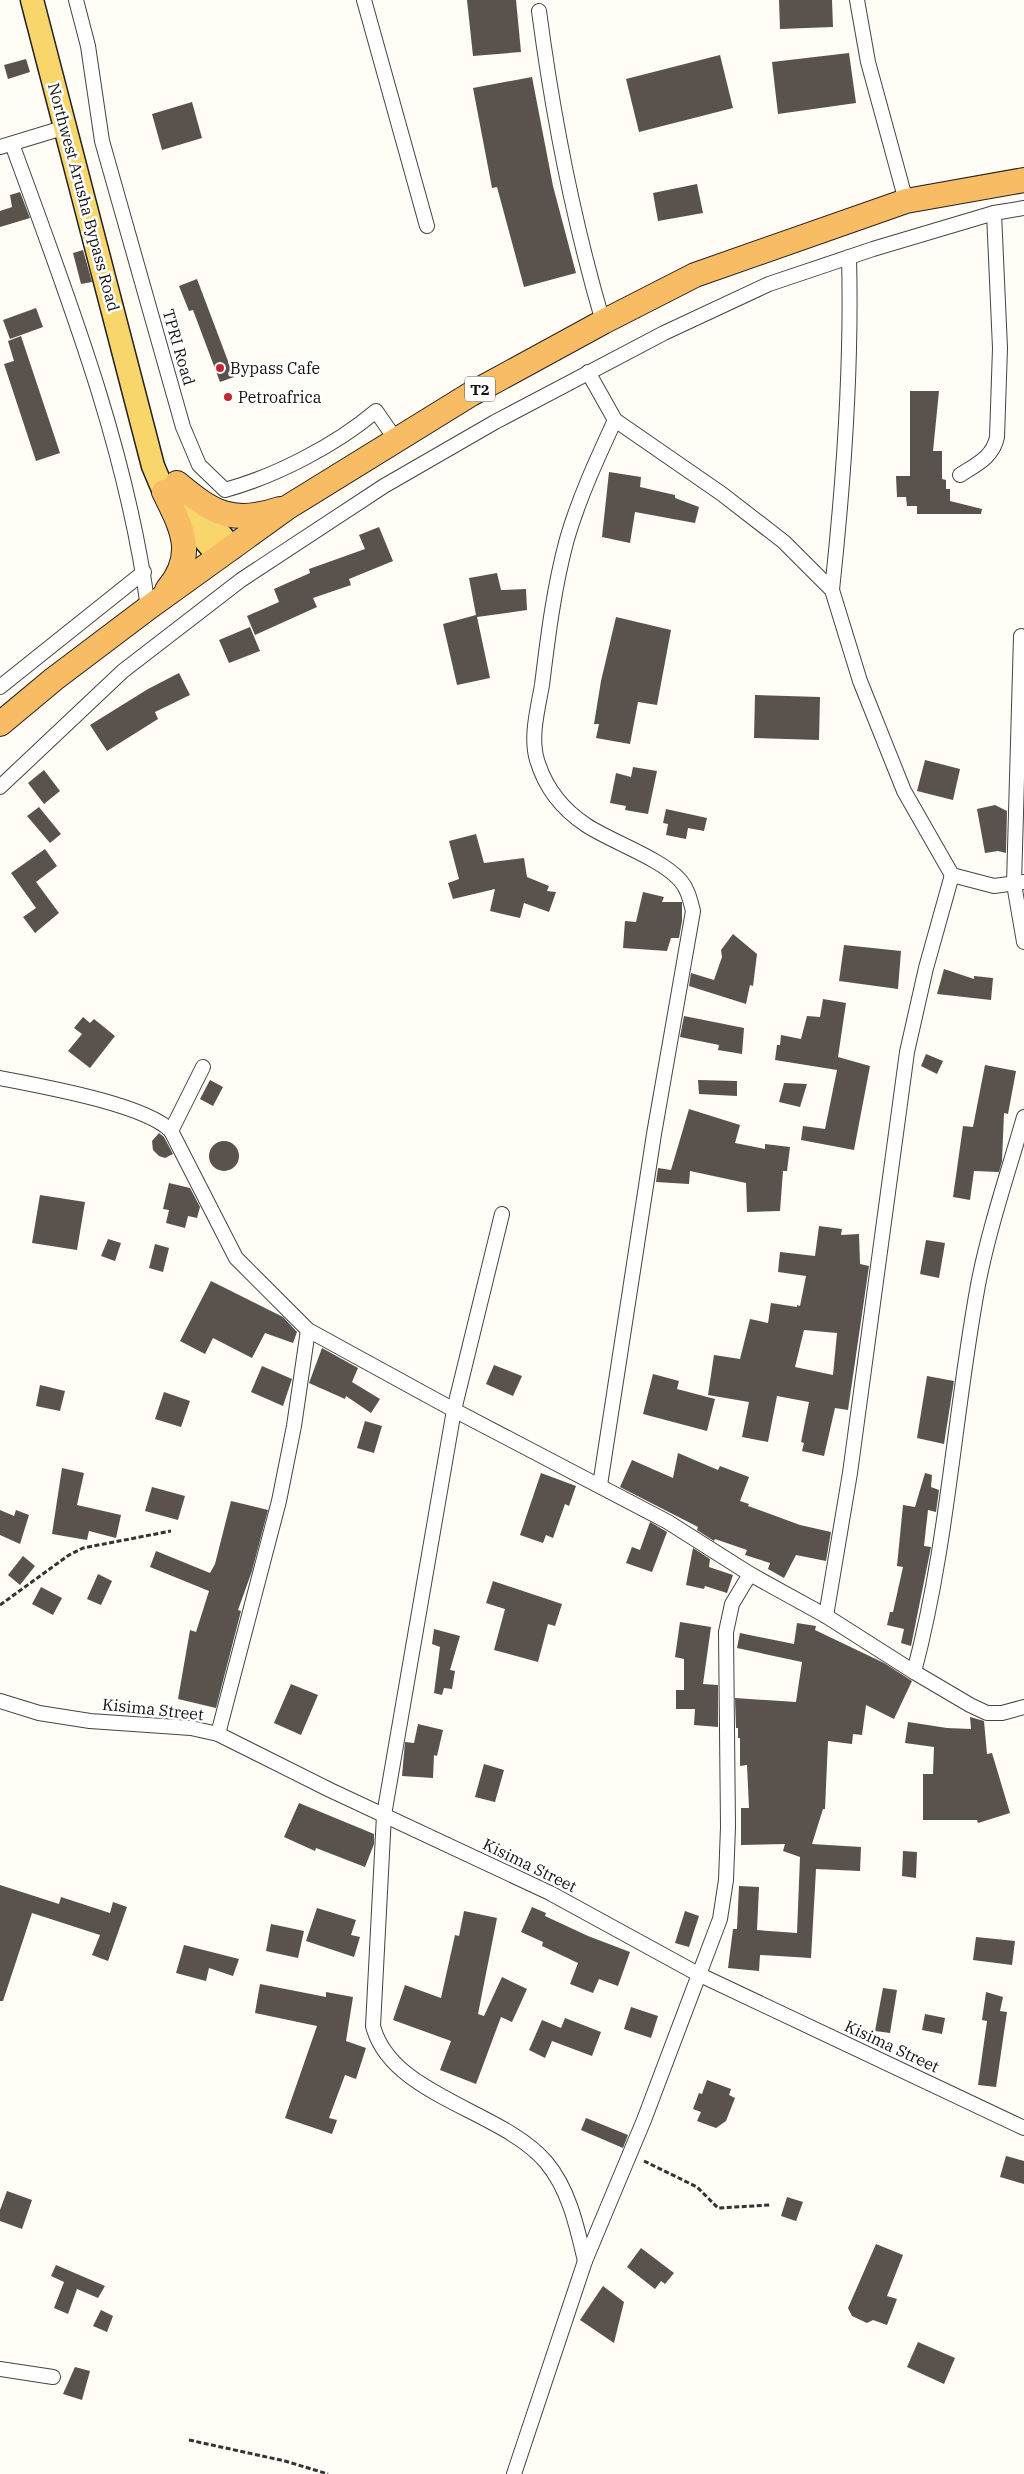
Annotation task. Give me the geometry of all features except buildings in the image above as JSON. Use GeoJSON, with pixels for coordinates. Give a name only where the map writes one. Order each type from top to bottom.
{"type":"FeatureCollection","features":[{"type":"Feature","properties":{"kind":"highway","name":"T2"},"geometry":{"type":"LineString","coordinates":[[0,724],[54,679],[152,605],[288,507],[471,394],[604,322],[695,275],[906,201],[1024,180]]}},
{"type":"Feature","properties":{"kind":"highway"},"geometry":{"type":"LineString","coordinates":[[171,487],[215,511],[228,515],[259,515],[288,507]]}},
{"type":"Feature","properties":{"kind":"highway"},"geometry":{"type":"LineString","coordinates":[[152,605],[175,580],[184,564],[185,548],[171,487]]}},
{"type":"Feature","properties":{"kind":"main road","name":"Northwest Arusha Bypass Road"},"geometry":{"type":"LineString","coordinates":[[32,0],[135,393],[171,487],[225,553]]}},
{"type":"Feature","properties":{"kind":"street","name":"TPRI Road"},"geometry":{"type":"LineString","coordinates":[[76,0],[88,46],[102,141],[183,427],[199,465],[225,490],[254,482],[357,427],[376,411],[396,440]]}},
{"type":"Feature","properties":{"kind":"street"},"geometry":{"type":"LineString","coordinates":[[364,0],[427,226]]}},
{"type":"Feature","properties":{"kind":"street"},"geometry":{"type":"LineString","coordinates":[[857,0],[868,62],[906,201]]}},
{"type":"Feature","properties":{"kind":"street"},"geometry":{"type":"LineString","coordinates":[[539,11],[550,93],[565,173],[582,249],[604,322]]}},
{"type":"Feature","properties":{"kind":"street"},"geometry":{"type":"LineString","coordinates":[[66,127],[6,146],[70,306],[130,505],[152,605]]}},
{"type":"Feature","properties":{"kind":"street"},"geometry":{"type":"LineString","coordinates":[[0,787],[123,671],[241,580],[384,486],[588,372],[664,333],[770,284],[849,257],[994,213],[1024,208]]}},
{"type":"Feature","properties":{"kind":"street"},"geometry":{"type":"LineString","coordinates":[[960,474],[988,457],[995,447],[997,437],[1000,348],[994,213]]}},
{"type":"Feature","properties":{"kind":"street"},"geometry":{"type":"LineString","coordinates":[[826,1616],[850,1473],[907,1052],[926,968],[952,875],[904,791],[860,681],[832,590],[844,460],[851,327],[849,257]]}},
{"type":"Feature","properties":{"kind":"street"},"geometry":{"type":"LineString","coordinates":[[588,372],[615,420],[722,494],[784,542],[832,590]]}},
{"type":"Feature","properties":{"kind":"street"},"geometry":{"type":"LineString","coordinates":[[600,1485],[654,1134],[693,911],[689,894],[680,880],[654,860],[624,847],[584,824],[556,799],[545,783],[536,758],[535,733],[554,595],[568,538],[590,475],[615,420]]}},
{"type":"Feature","properties":{"kind":"street"},"geometry":{"type":"LineString","coordinates":[[0,687],[144,572]]}},
{"type":"Feature","properties":{"kind":"street"},"geometry":{"type":"LineString","coordinates":[[1021,636],[1019,883],[1024,942]]}},
{"type":"Feature","properties":{"kind":"street"},"geometry":{"type":"LineString","coordinates":[[952,875],[994,886],[1019,883]]}},
{"type":"Feature","properties":{"kind":"street"},"geometry":{"type":"LineString","coordinates":[[170,1131],[203,1068]]}},
{"type":"Feature","properties":{"kind":"street"},"geometry":{"type":"LineString","coordinates":[[0,1078],[124,1107],[164,1123],[170,1131],[236,1258],[308,1330],[454,1410],[668,1522],[750,1574],[826,1616],[914,1672],[987,1713],[1002,1713],[1024,1707]]}},
{"type":"Feature","properties":{"kind":"street"},"geometry":{"type":"LineString","coordinates":[[914,1672],[930,1614],[978,1284],[994,1219],[1024,1117]]}},
{"type":"Feature","properties":{"kind":"street"},"geometry":{"type":"LineString","coordinates":[[502,1214],[454,1410],[384,1815],[373,2026],[377,2040],[386,2054],[409,2076],[523,2141],[548,2163],[566,2196],[576,2221],[585,2261]]}},
{"type":"Feature","properties":{"kind":"street"},"geometry":{"type":"LineString","coordinates":[[218,1734],[279,1501],[294,1426],[308,1330]]}},
{"type":"Feature","properties":{"kind":"street"},"geometry":{"type":"LineString","coordinates":[[514,2474],[585,2261],[630,2154],[720,1918],[726,1880],[728,1827],[726,1632],[732,1604],[750,1574]]}},
{"type":"Feature","properties":{"kind":"street","name":"Kisima Street"},"geometry":{"type":"LineString","coordinates":[[0,1701],[39,1713],[90,1720],[192,1728],[218,1734],[384,1815],[550,1892],[698,1974],[1024,2128]]}},
{"type":"Feature","properties":{"kind":"street"},"geometry":{"type":"LineString","coordinates":[[0,2369],[53,2377]]}},
{"type":"Feature","properties":{"kind":"path"},"geometry":{"type":"LineString","coordinates":[[0,1605],[76,1552],[96,1544],[122,1542],[171,1531]]}},
{"type":"Feature","properties":{"kind":"path"},"geometry":{"type":"LineString","coordinates":[[630,2154],[698,2187],[718,2208],[770,2205]]}},
{"type":"Feature","properties":{"kind":"path"},"geometry":{"type":"LineString","coordinates":[[189,2440],[285,2461],[328,2474]]}},
{"type":"Feature","properties":{"kind":"place","name":"Bypass Cafe"},"geometry":{"type":"Point","coordinates":[220,368]}},
{"type":"Feature","properties":{"kind":"place","name":"Petroafrica"},"geometry":{"type":"Point","coordinates":[228,397]}}]}
